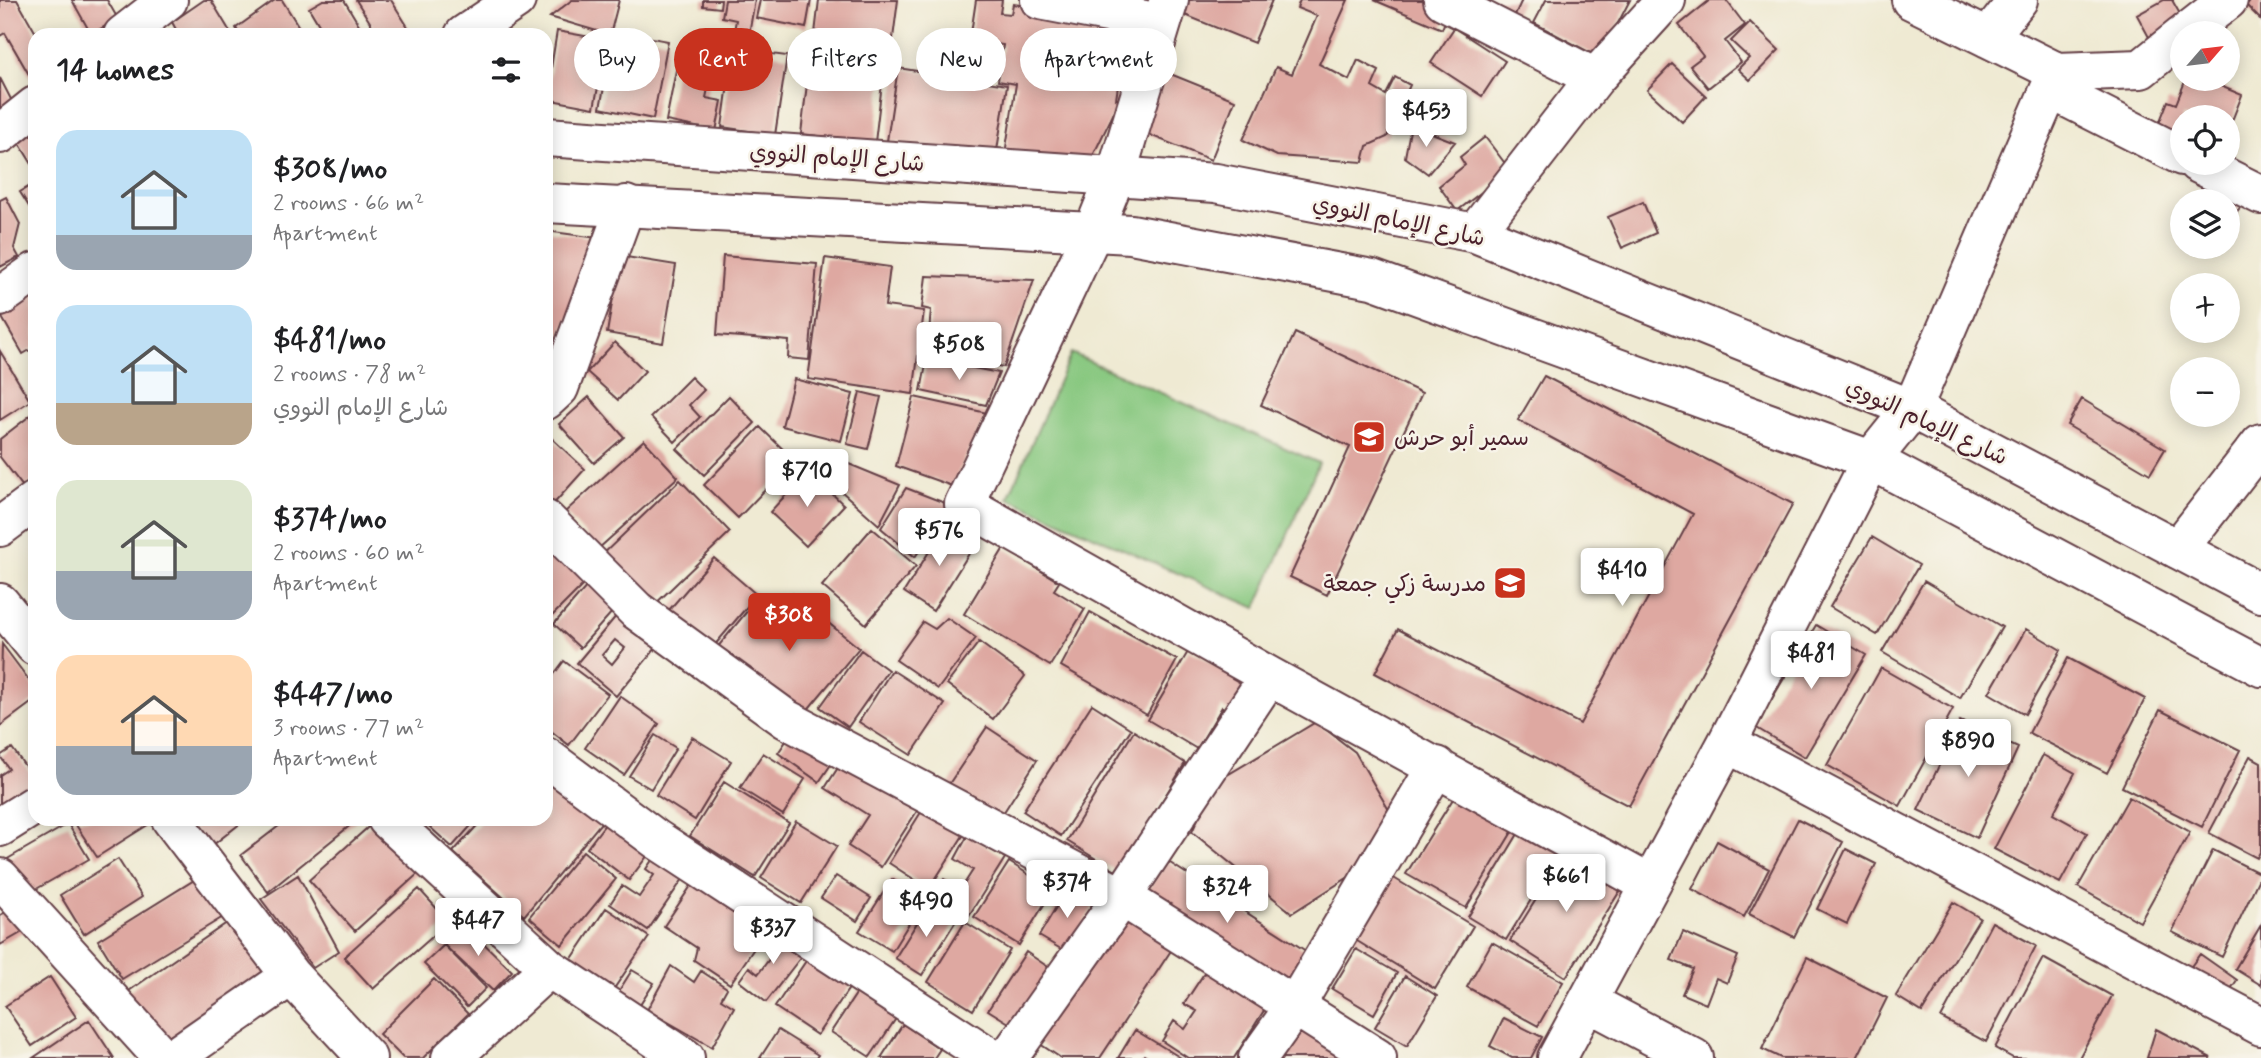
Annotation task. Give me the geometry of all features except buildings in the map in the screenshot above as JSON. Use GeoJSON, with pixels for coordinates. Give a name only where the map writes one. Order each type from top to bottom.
{"type":"FeatureCollection","features":[{"type":"Feature","properties":{"kind":"street"},"geometry":{"type":"LineString","coordinates":[[474,28],[516,0]]}},
{"type":"Feature","properties":{"kind":"street"},"geometry":{"type":"LineString","coordinates":[[1040,0],[1165,11],[1116,175],[1093,232],[964,504],[1269,676],[1649,884]]}},
{"type":"Feature","properties":{"kind":"street"},"geometry":{"type":"LineString","coordinates":[[1443,0],[1595,78]]}},
{"type":"Feature","properties":{"kind":"street"},"geometry":{"type":"LineString","coordinates":[[1475,233],[1595,78],[1666,0]]}},
{"type":"Feature","properties":{"kind":"street"},"geometry":{"type":"LineString","coordinates":[[1911,0],[1988,38],[2053,81],[2170,149]]}},
{"type":"Feature","properties":{"kind":"street"},"geometry":{"type":"LineString","coordinates":[[1988,38],[2018,0]]}},
{"type":"Feature","properties":{"kind":"street"},"geometry":{"type":"LineString","coordinates":[[2202,21],[2228,0]]}},
{"type":"Feature","properties":{"kind":"street"},"geometry":{"type":"LineString","coordinates":[[2053,81],[2141,69],[2170,46]]}},
{"type":"Feature","properties":{"kind":"street"},"geometry":{"type":"LineString","coordinates":[[1557,1058],[1727,743],[1871,460],[1912,409],[2053,81]]}},
{"type":"Feature","properties":{"kind":"street"},"geometry":{"type":"LineString","coordinates":[[0,134],[28,112]]}},
{"type":"Feature","properties":{"kind":"street","name":"شارع الإمام النووي"},"geometry":{"type":"LineString","coordinates":[[553,137],[1216,183],[1475,233],[1912,409],[2261,593]]}},
{"type":"Feature","properties":{"kind":"street"},"geometry":{"type":"LineString","coordinates":[[2221,175],[2261,195]]}},
{"type":"Feature","properties":{"kind":"street"},"geometry":{"type":"LineString","coordinates":[[553,203],[1131,234],[1372,279],[1871,460],[2261,667]]}},
{"type":"Feature","properties":{"kind":"street"},"geometry":{"type":"LineString","coordinates":[[553,394],[559,388],[626,205]]}},
{"type":"Feature","properties":{"kind":"street"},"geometry":{"type":"LineString","coordinates":[[0,297],[28,277]]}},
{"type":"Feature","properties":{"kind":"street"},"geometry":{"type":"LineString","coordinates":[[2178,549],[2261,443]]}},
{"type":"Feature","properties":{"kind":"street"},"geometry":{"type":"LineString","coordinates":[[0,527],[28,506]]}},
{"type":"Feature","properties":{"kind":"street"},"geometry":{"type":"LineString","coordinates":[[553,527],[636,610],[786,719],[1122,897],[1377,1058]]}},
{"type":"Feature","properties":{"kind":"street"},"geometry":{"type":"LineString","coordinates":[[0,603],[28,637]]}},
{"type":"Feature","properties":{"kind":"street"},"geometry":{"type":"LineString","coordinates":[[1008,1058],[1122,897],[1269,676]]}},
{"type":"Feature","properties":{"kind":"street"},"geometry":{"type":"LineString","coordinates":[[1727,743],[2261,1026]]}},
{"type":"Feature","properties":{"kind":"street"},"geometry":{"type":"LineString","coordinates":[[553,762],[656,839],[991,1058]]}},
{"type":"Feature","properties":{"kind":"street"},"geometry":{"type":"LineString","coordinates":[[1258,1058],[1295,1006],[1437,766]]}},
{"type":"Feature","properties":{"kind":"street"},"geometry":{"type":"LineString","coordinates":[[0,827],[28,809]]}},
{"type":"Feature","properties":{"kind":"street"},"geometry":{"type":"LineString","coordinates":[[176,826],[290,976],[367,1058]]}},
{"type":"Feature","properties":{"kind":"street"},"geometry":{"type":"LineString","coordinates":[[395,826],[549,968],[685,1058]]}},
{"type":"Feature","properties":{"kind":"street"},"geometry":{"type":"LineString","coordinates":[[0,878],[163,1058]]}},
{"type":"Feature","properties":{"kind":"street"},"geometry":{"type":"LineString","coordinates":[[451,1058],[549,968]]}},
{"type":"Feature","properties":{"kind":"street"},"geometry":{"type":"LineString","coordinates":[[173,1058],[290,976]]}},
{"type":"Feature","properties":{"kind":"street"},"geometry":{"type":"LineString","coordinates":[[1588,1002],[1694,1058]]}},
{"type":"Feature","properties":{"kind":"green space"},"geometry":{"type":"Polygon","coordinates":[[[1071,353],[1319,463],[1256,608],[1008,498],[1071,353]]]}},
{"type":"Feature","properties":{"kind":"place","name":"سمير أبو حرش"},"geometry":{"type":"Point","coordinates":[1369,437]}},
{"type":"Feature","properties":{"kind":"place","name":"مدرسة زكي جمعة"},"geometry":{"type":"Point","coordinates":[1510,583]}}]}
